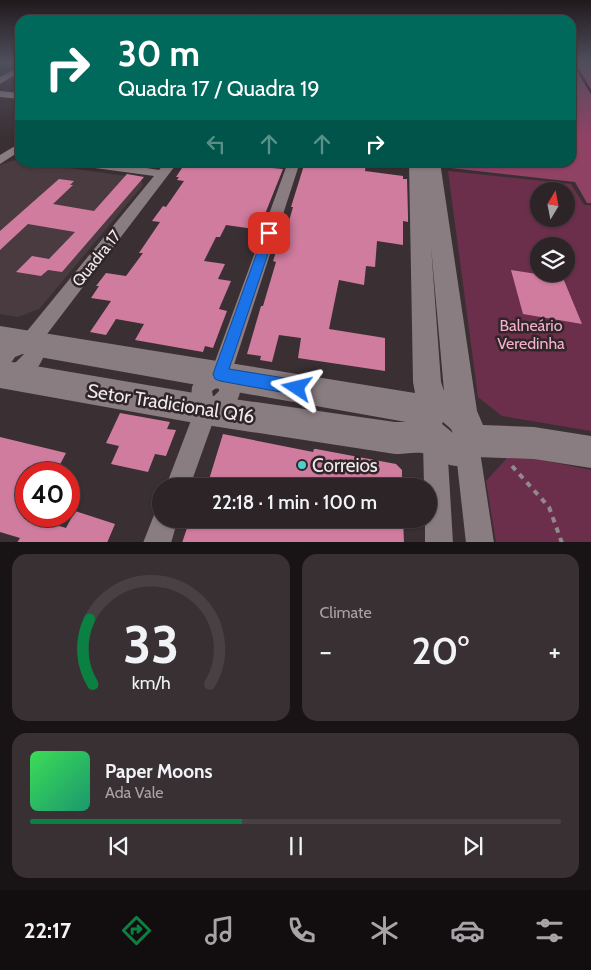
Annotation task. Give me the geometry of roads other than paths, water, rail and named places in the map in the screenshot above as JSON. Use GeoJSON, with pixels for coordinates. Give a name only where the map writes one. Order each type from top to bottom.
{"type":"FeatureCollection","features":[{"type":"Feature","properties":{"kind":"street"},"geometry":{"type":"LineString","coordinates":[[0,94],[15,96]]}},
{"type":"Feature","properties":{"kind":"street"},"geometry":{"type":"LineString","coordinates":[[0,160],[15,152]]}},
{"type":"Feature","properties":{"kind":"street"},"geometry":{"type":"LineString","coordinates":[[153,167],[168,168]]}},
{"type":"Feature","properties":{"kind":"street"},"geometry":{"type":"LineString","coordinates":[[181,478],[206,410],[223,405],[228,398],[231,384],[220,374],[292,167]]}},
{"type":"Feature","properties":{"kind":"street"},"geometry":{"type":"LineString","coordinates":[[417,167],[471,433],[480,542]]}},
{"type":"Feature","properties":{"kind":"street"},"geometry":{"type":"LineString","coordinates":[[432,167],[429,220],[427,382],[432,425],[439,542]]}},
{"type":"Feature","properties":{"kind":"street","name":"Quadra 17"},"geometry":{"type":"LineString","coordinates":[[29,343],[168,168]]}},
{"type":"Feature","properties":{"kind":"street","name":"Setor Tradicional Q16"},"geometry":{"type":"LineString","coordinates":[[0,338],[220,374],[432,425]]}},
{"type":"Feature","properties":{"kind":"street"},"geometry":{"type":"LineString","coordinates":[[0,372],[24,369],[34,358],[36,350],[29,343]]}},
{"type":"Feature","properties":{"kind":"street","name":"Setor Tradicional Q16"},"geometry":{"type":"LineString","coordinates":[[0,372],[206,410],[395,438],[432,425]]}},
{"type":"Feature","properties":{"kind":"street"},"geometry":{"type":"LineString","coordinates":[[432,425],[443,448],[452,451],[461,450],[471,433]]}},
{"type":"Feature","properties":{"kind":"street"},"geometry":{"type":"LineString","coordinates":[[471,433],[591,452]]}},
{"type":"Feature","properties":{"kind":"street"},"geometry":{"type":"LineString","coordinates":[[157,542],[162,528]]}},
{"type":"Feature","properties":{"kind":"waterway"},"geometry":{"type":"LineString","coordinates":[[588,87],[591,92]]}},
{"type":"Feature","properties":{"kind":"place","name":"Correios"},"geometry":{"type":"Point","coordinates":[302,465]}},
{"type":"Feature","properties":{"kind":"park label","name":"Balneário Veredinha"},"geometry":{"type":"Point","coordinates":[531,334]}}]}
